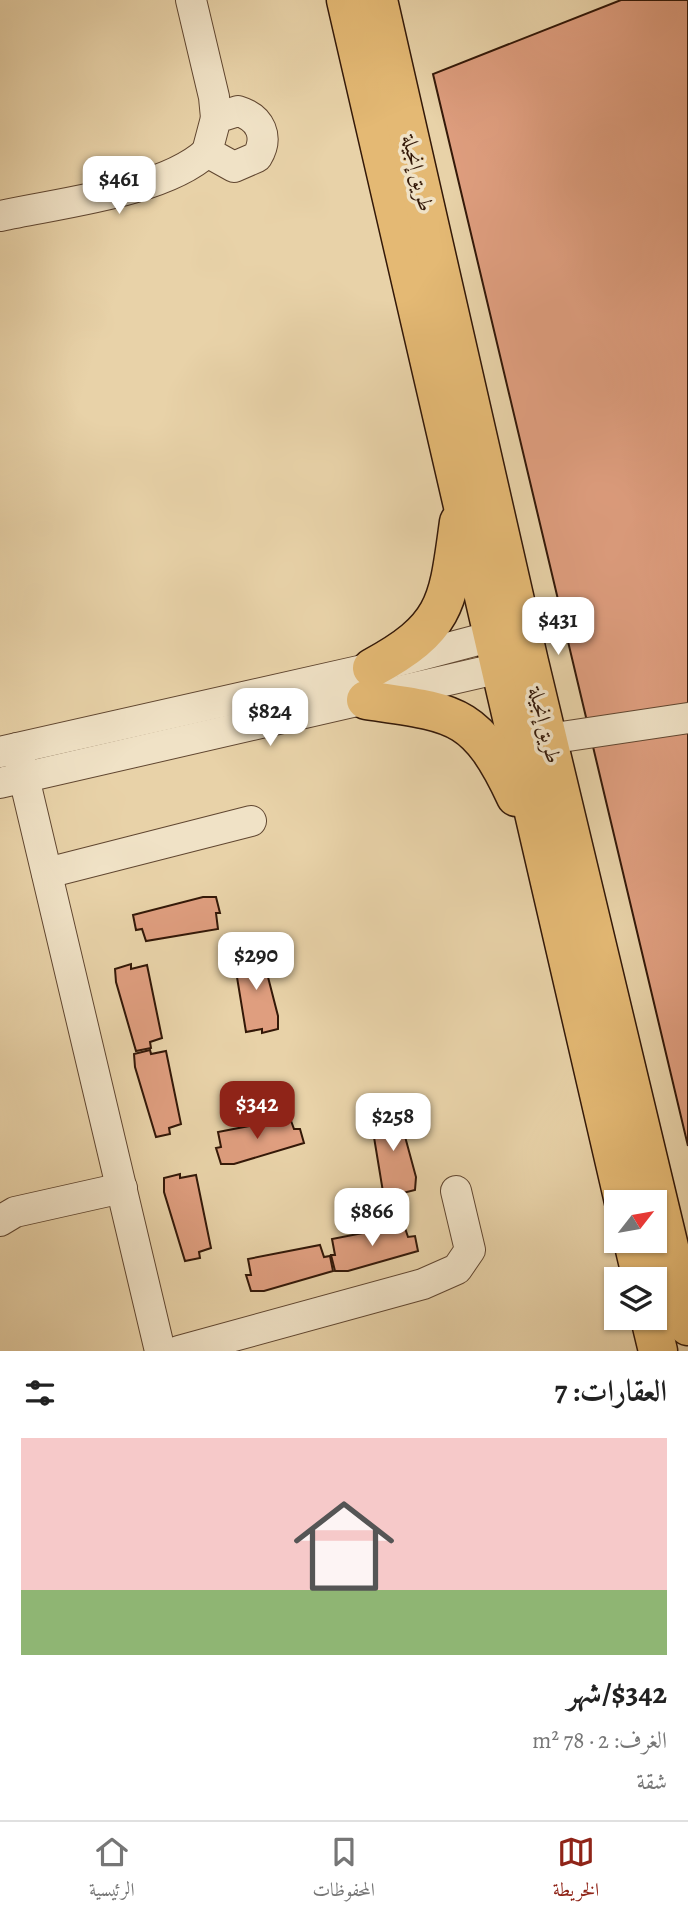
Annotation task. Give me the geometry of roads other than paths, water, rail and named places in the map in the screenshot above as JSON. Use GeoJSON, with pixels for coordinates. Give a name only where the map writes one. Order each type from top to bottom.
{"type":"FeatureCollection","features":[{"type":"Feature","properties":{"kind":"main road","name":"طريق إنجيلة"},"geometry":{"type":"LineString","coordinates":[[346,0],[463,503],[512,649],[548,739],[688,1326]]}},
{"type":"Feature","properties":{"kind":"main road","name":"طريق إنجيلة"},"geometry":{"type":"LineString","coordinates":[[378,0],[512,649],[547,861],[621,1190]]}},
{"type":"Feature","properties":{"kind":"main road"},"geometry":{"type":"LineString","coordinates":[[463,503],[450,587],[442,606],[419,638],[369,684],[447,715],[468,725],[481,737],[502,768],[547,861]]}},
{"type":"Feature","properties":{"kind":"main road"},"geometry":{"type":"LineString","coordinates":[[653,1330],[658,1351]]}},
{"type":"Feature","properties":{"kind":"street"},"geometry":{"type":"LineString","coordinates":[[0,216],[144,184],[182,171],[207,152],[216,118],[214,97],[191,0]]}},
{"type":"Feature","properties":{"kind":"street"},"geometry":{"type":"LineString","coordinates":[[207,152],[234,167],[251,162],[261,150],[263,132],[254,118],[238,111],[216,118]]}},
{"type":"Feature","properties":{"kind":"street"},"geometry":{"type":"LineString","coordinates":[[12,780],[369,684],[512,649]]}},
{"type":"Feature","properties":{"kind":"street"},"geometry":{"type":"LineString","coordinates":[[160,1351],[47,873],[12,780],[8,750],[369,684]]}},
{"type":"Feature","properties":{"kind":"street"},"geometry":{"type":"LineString","coordinates":[[548,739],[688,718]]}},
{"type":"Feature","properties":{"kind":"street"},"geometry":{"type":"LineString","coordinates":[[47,873],[251,821]]}},
{"type":"Feature","properties":{"kind":"street"},"geometry":{"type":"LineString","coordinates":[[0,1221],[15,1212],[122,1188]]}},
{"type":"Feature","properties":{"kind":"street"},"geometry":{"type":"LineString","coordinates":[[179,1351],[424,1284],[457,1269],[470,1250],[456,1191]]}}]}
